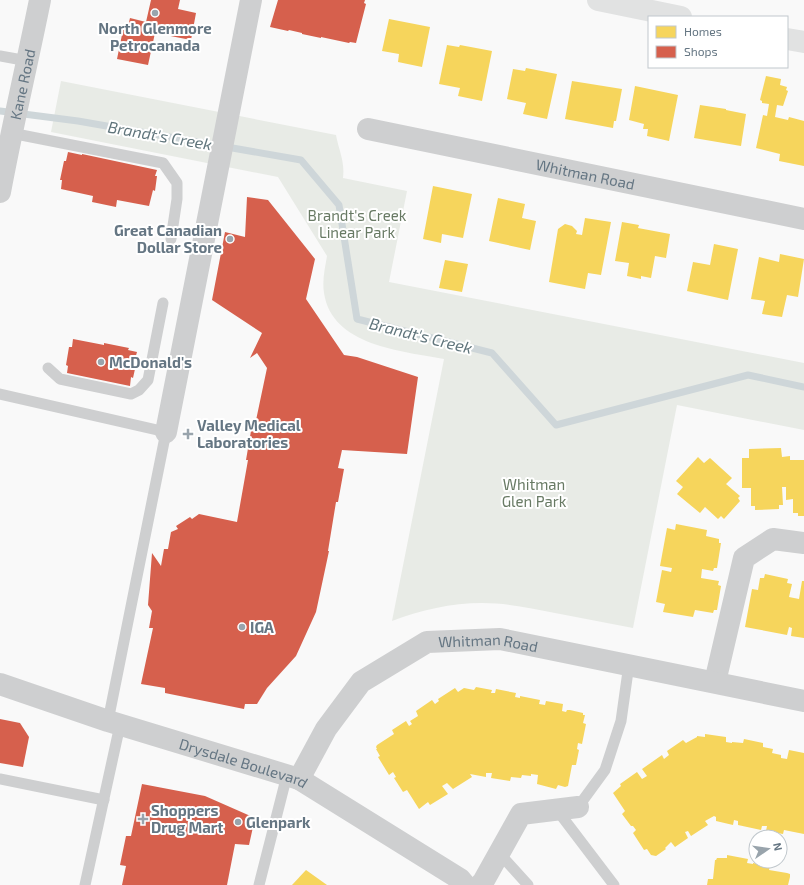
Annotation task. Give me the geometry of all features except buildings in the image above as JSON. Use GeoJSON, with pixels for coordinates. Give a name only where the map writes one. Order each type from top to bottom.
{"type":"FeatureCollection","features":[{"type":"Feature","properties":{"kind":"main road"},"geometry":{"type":"LineString","coordinates":[[598,0],[676,16]]}},
{"type":"Feature","properties":{"kind":"main road"},"geometry":{"type":"LineString","coordinates":[[788,39],[804,42]]}},
{"type":"Feature","properties":{"kind":"street","name":"Kane Road"},"geometry":{"type":"LineString","coordinates":[[0,192],[11,133],[28,61],[40,0]]}},
{"type":"Feature","properties":{"kind":"street"},"geometry":{"type":"LineString","coordinates":[[166,432],[251,0]]}},
{"type":"Feature","properties":{"kind":"street","name":"Whitman Road"},"geometry":{"type":"LineString","coordinates":[[368,129],[804,219]]}},
{"type":"Feature","properties":{"kind":"street"},"geometry":{"type":"LineString","coordinates":[[714,682],[744,558],[773,539],[804,544]]}},
{"type":"Feature","properties":{"kind":"street","name":"Whitman Road"},"geometry":{"type":"LineString","coordinates":[[293,777],[361,682],[427,642],[500,639],[629,664],[804,701]]}},
{"type":"Feature","properties":{"kind":"street","name":"Drysdale Boulevard"},"geometry":{"type":"LineString","coordinates":[[0,684],[114,723],[293,777],[460,879],[465,885]]}},
{"type":"Feature","properties":{"kind":"street"},"geometry":{"type":"LineString","coordinates":[[480,885],[500,854],[521,814],[567,809]]}},
{"type":"Feature","properties":{"kind":"lane"},"geometry":{"type":"LineString","coordinates":[[0,56],[28,61]]}},
{"type":"Feature","properties":{"kind":"lane"},"geometry":{"type":"LineString","coordinates":[[11,133],[163,163],[177,183],[177,199],[171,239]]}},
{"type":"Feature","properties":{"kind":"lane"},"geometry":{"type":"LineString","coordinates":[[48,368],[60,379],[131,394],[139,390],[148,380],[163,303]]}},
{"type":"Feature","properties":{"kind":"lane"},"geometry":{"type":"LineString","coordinates":[[0,394],[166,432],[114,723],[104,800],[85,885]]}},
{"type":"Feature","properties":{"kind":"lane"},"geometry":{"type":"LineString","coordinates":[[614,885],[567,809],[605,770],[621,721],[629,664]]}},
{"type":"Feature","properties":{"kind":"lane"},"geometry":{"type":"LineString","coordinates":[[259,885],[293,777]]}},
{"type":"Feature","properties":{"kind":"lane"},"geometry":{"type":"LineString","coordinates":[[0,779],[104,800]]}},
{"type":"Feature","properties":{"kind":"lane"},"geometry":{"type":"LineString","coordinates":[[500,854],[528,885]]}},
{"type":"Feature","properties":{"kind":"green space"},"geometry":{"type":"Polygon","coordinates":[[[61,81],[336,135],[342,161],[343,178],[407,191],[389,282],[804,363],[804,430],[677,405],[633,628],[528,608],[491,603],[470,603],[425,610],[392,621],[444,359],[390,349],[371,343],[354,335],[340,325],[330,311],[323,288],[327,256],[278,177],[51,132],[61,81]]]}},
{"type":"Feature","properties":{"kind":"waterway","name":"Brandt's Creek"},"geometry":{"type":"LineString","coordinates":[[0,111],[78,121],[301,160],[339,205],[357,319],[492,353],[556,425],[748,375],[804,387]]}},
{"type":"Feature","properties":{"kind":"place","name":"North Glenmore Petrocanada"},"geometry":{"type":"Point","coordinates":[155,13]}},
{"type":"Feature","properties":{"kind":"place","name":"Great Canadian Dollar Store"},"geometry":{"type":"Point","coordinates":[230,239]}},
{"type":"Feature","properties":{"kind":"place","name":"McDonald's"},"geometry":{"type":"Point","coordinates":[101,362]}},
{"type":"Feature","properties":{"kind":"place","name":"Valley Medical Laboratories"},"geometry":{"type":"Point","coordinates":[188,434]}},
{"type":"Feature","properties":{"kind":"place","name":"IGA"},"geometry":{"type":"Point","coordinates":[242,627]}},
{"type":"Feature","properties":{"kind":"place","name":"Shoppers Drug Mart"},"geometry":{"type":"Point","coordinates":[143,819]}},
{"type":"Feature","properties":{"kind":"place","name":"Glenpark"},"geometry":{"type":"Point","coordinates":[238,822]}},
{"type":"Feature","properties":{"kind":"park label","name":"Brandt's Creek Linear Park"},"geometry":{"type":"Point","coordinates":[357,224]}},
{"type":"Feature","properties":{"kind":"park label","name":"Whitman Glen Park"},"geometry":{"type":"Point","coordinates":[534,492]}}]}
